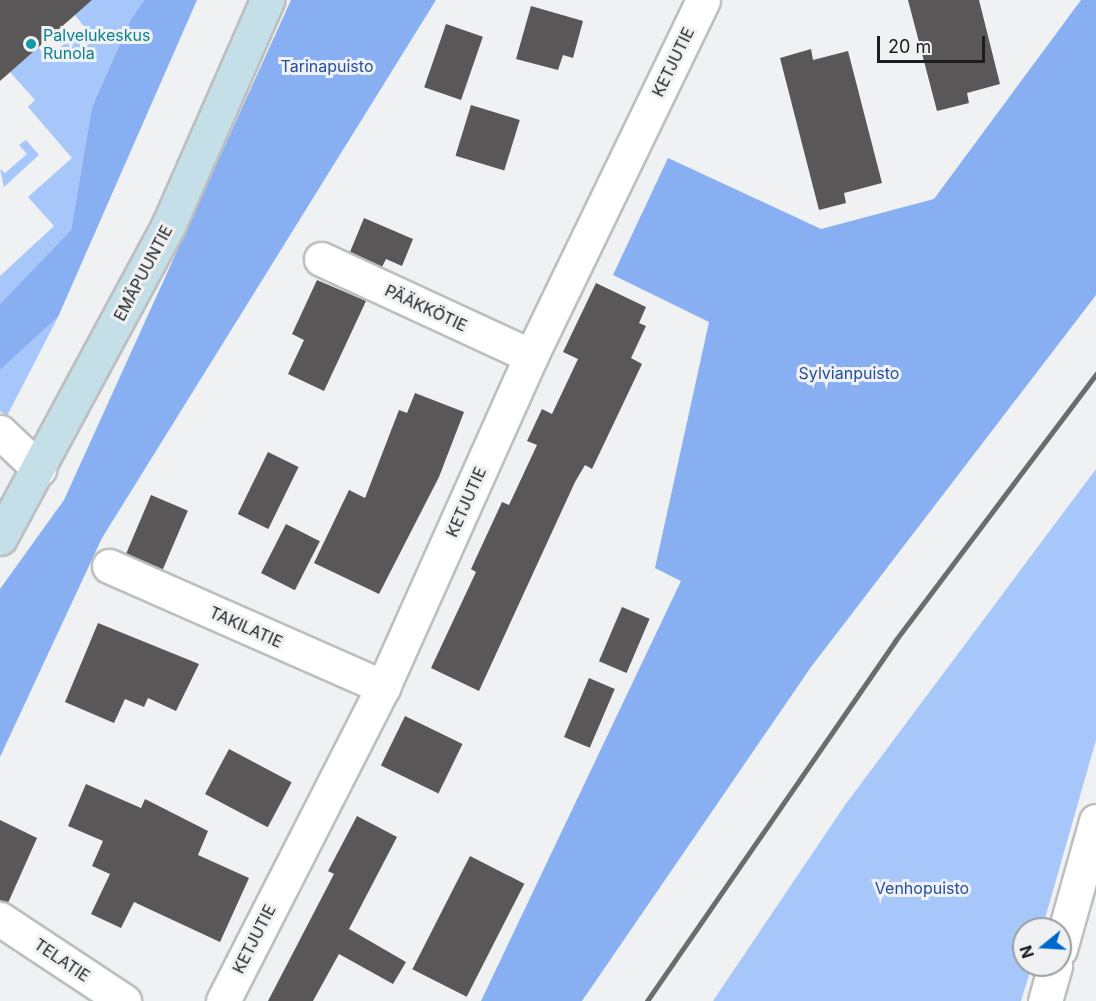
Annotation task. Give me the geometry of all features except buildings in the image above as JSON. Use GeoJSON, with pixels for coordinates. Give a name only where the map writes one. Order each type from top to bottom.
{"type":"FeatureCollection","features":[{"type":"Feature","properties":{"kind":"street","name":"EMÄPUUNTIE"},"geometry":{"type":"LineString","coordinates":[[0,538],[168,226],[267,0]]}},
{"type":"Feature","properties":{"kind":"street","name":"KETJUTIE"},"geometry":{"type":"LineString","coordinates":[[223,1001],[383,687],[531,356],[703,0]]}},
{"type":"Feature","properties":{"kind":"street","name":"PÄÄKKÖTIE"},"geometry":{"type":"LineString","coordinates":[[321,259],[531,356]]}},
{"type":"Feature","properties":{"kind":"street"},"geometry":{"type":"LineString","coordinates":[[0,432],[39,469]]}},
{"type":"Feature","properties":{"kind":"street","name":"TAKILATIE"},"geometry":{"type":"LineString","coordinates":[[109,566],[383,687]]}},
{"type":"Feature","properties":{"kind":"street"},"geometry":{"type":"LineString","coordinates":[[1069,917],[1096,821]]}},
{"type":"Feature","properties":{"kind":"street","name":"TELATIE"},"geometry":{"type":"LineString","coordinates":[[0,919],[124,1001]]}},
{"type":"Feature","properties":{"kind":"street"},"geometry":{"type":"LineString","coordinates":[[1045,1001],[1052,977]]}},
{"type":"Feature","properties":{"kind":"green space"},"geometry":{"type":"Polygon","coordinates":[[[92,0],[144,0],[130,21],[92,107],[71,230],[0,304],[0,276],[54,226],[28,197],[72,158],[28,107],[35,100],[10,72],[38,47],[46,57],[86,29],[75,15],[92,0]]]}},
{"type":"Feature","properties":{"kind":"green space"},"geometry":{"type":"Polygon","coordinates":[[[144,0],[197,0],[58,317],[0,370],[0,304],[71,230],[92,107],[130,21],[144,0]]]}},
{"type":"Feature","properties":{"kind":"green space","name":"Tarinapuisto"},"geometry":{"type":"Polygon","coordinates":[[[291,0],[436,0],[102,538],[0,757],[0,589],[64,500],[291,0]]]}},
{"type":"Feature","properties":{"kind":"green space","name":"Sylvianpuisto"},"geometry":{"type":"Polygon","coordinates":[[[1081,0],[1096,0],[1096,295],[811,667],[582,1001],[481,1001],[681,581],[655,568],[709,322],[613,275],[668,158],[821,229],[934,199],[1081,0]]]}},
{"type":"Feature","properties":{"kind":"green space"},"geometry":{"type":"Polygon","coordinates":[[[26,140],[39,155],[4,187],[0,169],[5,173],[27,154],[19,145],[26,140]]]}},
{"type":"Feature","properties":{"kind":"green space"},"geometry":{"type":"Polygon","coordinates":[[[58,317],[7,416],[0,411],[0,370],[58,317]]]}},
{"type":"Feature","properties":{"kind":"green space","name":"Venhopuisto"},"geometry":{"type":"Polygon","coordinates":[[[1096,469],[1096,740],[1045,917],[1012,917],[1012,977],[1028,977],[1021,1001],[713,1001],[845,805],[1096,469]]]}},
{"type":"Feature","properties":{"kind":"railway"},"geometry":{"type":"LineString","coordinates":[[647,1001],[895,641],[1096,374]]}},
{"type":"Feature","properties":{"kind":"place","name":"Palvelukeskus Runola"},"geometry":{"type":"Point","coordinates":[31,44]}}]}
